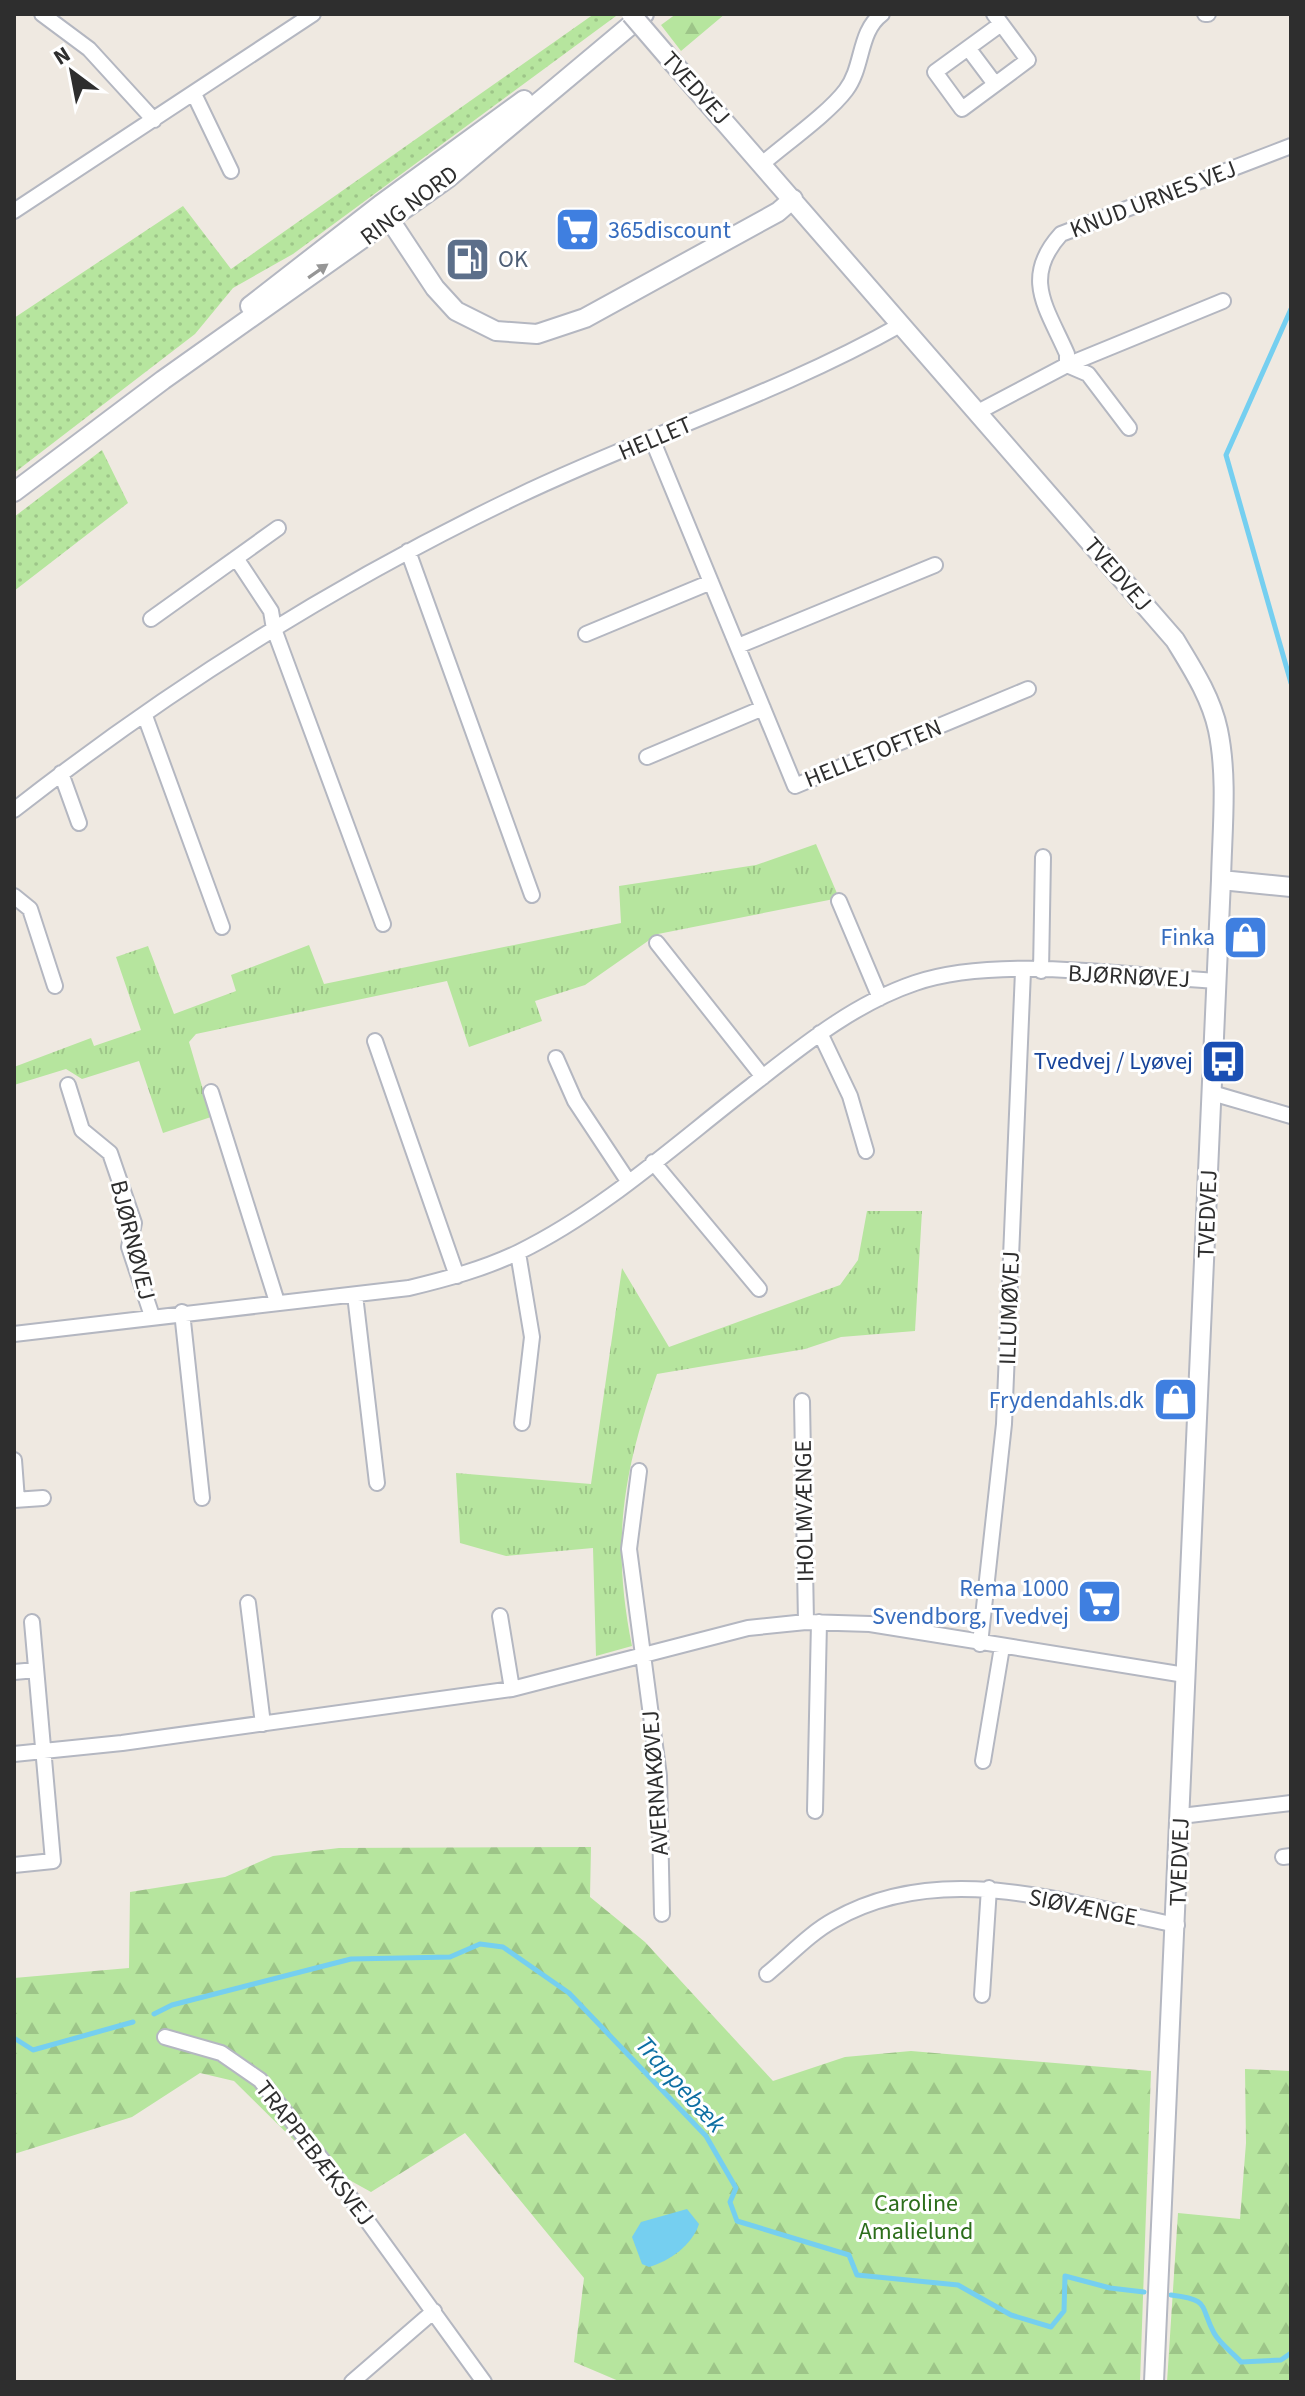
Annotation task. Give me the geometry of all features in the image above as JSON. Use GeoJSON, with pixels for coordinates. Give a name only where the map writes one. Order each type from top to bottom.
{"type":"FeatureCollection","features":[{"type":"Feature","properties":{"kind":"street"},"geometry":{"type":"LineString","coordinates":[[42,14],[89,49],[154,120]]}},
{"type":"Feature","properties":{"kind":"street"},"geometry":{"type":"LineString","coordinates":[[14,211],[313,14]]}},
{"type":"Feature","properties":{"kind":"street","name":"TVEDVEJ"},"geometry":{"type":"LineString","coordinates":[[631,14],[1175,640],[1200,680],[1218,729],[1223,784],[1221,880],[1185,1675],[1177,1925],[1154,2382]]}},
{"type":"Feature","properties":{"kind":"street","name":"RING NORD"},"geometry":{"type":"LineString","coordinates":[[163,380],[290,272],[643,14]]}},
{"type":"Feature","properties":{"kind":"street","name":"RING NORD"},"geometry":{"type":"LineString","coordinates":[[14,492],[163,380],[448,178],[643,14]]}},
{"type":"Feature","properties":{"kind":"street"},"geometry":{"type":"LineString","coordinates":[[762,164],[845,91],[858,67],[869,24],[882,14]]}},
{"type":"Feature","properties":{"kind":"street"},"geometry":{"type":"LineString","coordinates":[[998,19],[1028,60],[962,109],[935,72],[968,48],[998,19]]}},
{"type":"Feature","properties":{"kind":"street"},"geometry":{"type":"LineString","coordinates":[[968,48],[995,84]]}},
{"type":"Feature","properties":{"kind":"street"},"geometry":{"type":"LineString","coordinates":[[194,94],[231,171]]}},
{"type":"Feature","properties":{"kind":"street","name":"KNUD URNES VEJ"},"geometry":{"type":"LineString","coordinates":[[1067,365],[1067,354],[1040,293],[1037,275],[1046,250],[1061,234],[1291,146]]}},
{"type":"Feature","properties":{"kind":"street"},"geometry":{"type":"LineString","coordinates":[[380,205],[435,288],[456,311],[496,331],[537,334],[585,318],[778,212],[793,199]]}},
{"type":"Feature","properties":{"kind":"street"},"geometry":{"type":"LineString","coordinates":[[978,412],[1067,365],[1223,301]]}},
{"type":"Feature","properties":{"kind":"street","name":"HELLET"},"geometry":{"type":"LineString","coordinates":[[14,810],[61,773],[274,629],[408,551],[518,496],[837,361],[902,324]]}},
{"type":"Feature","properties":{"kind":"street"},"geometry":{"type":"LineString","coordinates":[[1067,365],[1088,374],[1129,428]]}},
{"type":"Feature","properties":{"kind":"street","name":"HELLETOFTEN"},"geometry":{"type":"LineString","coordinates":[[652,439],[795,786],[1028,689]]}},
{"type":"Feature","properties":{"kind":"street"},"geometry":{"type":"LineString","coordinates":[[151,619],[278,528]]}},
{"type":"Feature","properties":{"kind":"street"},"geometry":{"type":"LineString","coordinates":[[408,551],[532,895]]}},
{"type":"Feature","properties":{"kind":"street"},"geometry":{"type":"LineString","coordinates":[[236,558],[271,611],[274,629],[383,924]]}},
{"type":"Feature","properties":{"kind":"street"},"geometry":{"type":"LineString","coordinates":[[738,646],[935,565]]}},
{"type":"Feature","properties":{"kind":"street"},"geometry":{"type":"LineString","coordinates":[[586,634],[711,582]]}},
{"type":"Feature","properties":{"kind":"street"},"geometry":{"type":"LineString","coordinates":[[647,757],[763,708]]}},
{"type":"Feature","properties":{"kind":"street"},"geometry":{"type":"LineString","coordinates":[[145,716],[222,927]]}},
{"type":"Feature","properties":{"kind":"street"},"geometry":{"type":"LineString","coordinates":[[61,773],[79,823]]}},
{"type":"Feature","properties":{"kind":"street","name":"BJØRNØVEJ"},"geometry":{"type":"LineString","coordinates":[[1041,971],[1043,857]]}},
{"type":"Feature","properties":{"kind":"street"},"geometry":{"type":"LineString","coordinates":[[1221,880],[1291,887]]}},
{"type":"Feature","properties":{"kind":"street"},"geometry":{"type":"LineString","coordinates":[[14,896],[30,909],[55,986]]}},
{"type":"Feature","properties":{"kind":"street"},"geometry":{"type":"LineString","coordinates":[[839,901],[880,998]]}},
{"type":"Feature","properties":{"kind":"street"},"geometry":{"type":"LineString","coordinates":[[657,943],[763,1077]]}},
{"type":"Feature","properties":{"kind":"street","name":"BJØRNØVEJ"},"geometry":{"type":"LineString","coordinates":[[14,1334],[182,1312],[409,1288],[457,1276],[518,1253],[565,1226],[628,1181],[820,1033],[880,998],[916,983],[958,974],[1023,971],[1217,981]]}},
{"type":"Feature","properties":{"kind":"street","name":"ILLUMØVEJ"},"geometry":{"type":"LineString","coordinates":[[980,1644],[1004,1424],[1023,971]]}},
{"type":"Feature","properties":{"kind":"street"},"geometry":{"type":"LineString","coordinates":[[820,1033],[850,1096],[866,1151]]}},
{"type":"Feature","properties":{"kind":"street"},"geometry":{"type":"LineString","coordinates":[[375,1041],[457,1276]]}},
{"type":"Feature","properties":{"kind":"street"},"geometry":{"type":"LineString","coordinates":[[556,1058],[575,1101],[628,1181]]}},
{"type":"Feature","properties":{"kind":"street","name":"BJØRNØVEJ"},"geometry":{"type":"LineString","coordinates":[[68,1085],[82,1130],[109,1150],[134,1223],[129,1247],[152,1316]]}},
{"type":"Feature","properties":{"kind":"street"},"geometry":{"type":"LineString","coordinates":[[211,1092],[277,1302]]}},
{"type":"Feature","properties":{"kind":"street"},"geometry":{"type":"LineString","coordinates":[[1212,1093],[1291,1116]]}},
{"type":"Feature","properties":{"kind":"street"},"geometry":{"type":"LineString","coordinates":[[653,1162],[759,1289]]}},
{"type":"Feature","properties":{"kind":"street"},"geometry":{"type":"LineString","coordinates":[[518,1253],[532,1337],[522,1423]]}},
{"type":"Feature","properties":{"kind":"street"},"geometry":{"type":"LineString","coordinates":[[355,1295],[377,1483]]}},
{"type":"Feature","properties":{"kind":"street","name":"BJØRNØVEJ"},"geometry":{"type":"LineString","coordinates":[[182,1312],[202,1498]]}},
{"type":"Feature","properties":{"kind":"street","name":"IHOLMVÆNGE"},"geometry":{"type":"LineString","coordinates":[[802,1401],[813,1622]]}},
{"type":"Feature","properties":{"kind":"street"},"geometry":{"type":"LineString","coordinates":[[14,1460],[16,1500],[43,1498]]}},
{"type":"Feature","properties":{"kind":"street","name":"AVERNAKØVEJ"},"geometry":{"type":"LineString","coordinates":[[639,1471],[629,1549],[659,1776],[662,1914]]}},
{"type":"Feature","properties":{"kind":"street"},"geometry":{"type":"LineString","coordinates":[[248,1603],[263,1724]]}},
{"type":"Feature","properties":{"kind":"street"},"geometry":{"type":"LineString","coordinates":[[500,1616],[512,1689]]}},
{"type":"Feature","properties":{"kind":"street"},"geometry":{"type":"LineString","coordinates":[[14,1865],[53,1861],[32,1622]]}},
{"type":"Feature","properties":{"kind":"street"},"geometry":{"type":"LineString","coordinates":[[813,1622],[815,1811]]}},
{"type":"Feature","properties":{"kind":"street"},"geometry":{"type":"LineString","coordinates":[[14,1754],[263,1724],[512,1689],[748,1628],[813,1622],[870,1624],[1185,1675]]}},
{"type":"Feature","properties":{"kind":"street"},"geometry":{"type":"LineString","coordinates":[[983,1761],[1002,1647]]}},
{"type":"Feature","properties":{"kind":"street"},"geometry":{"type":"LineString","coordinates":[[14,1672],[36,1670]]}},
{"type":"Feature","properties":{"kind":"street"},"geometry":{"type":"LineString","coordinates":[[1181,1816],[1291,1803]]}},
{"type":"Feature","properties":{"kind":"street"},"geometry":{"type":"LineString","coordinates":[[982,1995],[989,1888]]}},
{"type":"Feature","properties":{"kind":"street","name":"SIØVÆNGE"},"geometry":{"type":"LineString","coordinates":[[767,1974],[833,1920],[879,1900],[924,1889],[989,1888],[1177,1925]]}},
{"type":"Feature","properties":{"kind":"street","name":"TRAPPEBÆKSVEJ"},"geometry":{"type":"LineString","coordinates":[[165,2037],[221,2053],[260,2080],[484,2382]]}},
{"type":"Feature","properties":{"kind":"street"},"geometry":{"type":"LineString","coordinates":[[352,2382],[434,2311]]}},
{"type":"Feature","properties":{"kind":"green space"},"geometry":{"type":"Polygon","coordinates":[[[594,14],[616,16],[293,254],[233,288],[195,334],[14,473],[14,318],[183,206],[231,269],[594,14]]]}},
{"type":"Feature","properties":{"kind":"green space"},"geometry":{"type":"Polygon","coordinates":[[[676,14],[725,14],[681,51],[661,25],[676,14]]]}},
{"type":"Feature","properties":{"kind":"green space"},"geometry":{"type":"Polygon","coordinates":[[[102,450],[128,503],[14,591],[14,517],[102,450]]]}},
{"type":"Feature","properties":{"kind":"green space"},"geometry":{"type":"Polygon","coordinates":[[[816,844],[839,898],[658,934],[585,985],[535,1001],[542,1021],[469,1047],[447,981],[196,1034],[189,1042],[211,1117],[163,1133],[139,1061],[82,1079],[66,1069],[14,1085],[14,1067],[91,1038],[94,1046],[141,1030],[116,957],[148,946],[174,1014],[236,991],[231,975],[309,945],[324,984],[621,923],[619,886],[756,865],[816,844]]]}},
{"type":"Feature","properties":{"kind":"green space"},"geometry":{"type":"Polygon","coordinates":[[[867,1211],[922,1211],[915,1331],[841,1337],[805,1349],[657,1374],[636,1444],[624,1508],[622,1573],[632,1646],[596,1656],[593,1548],[506,1556],[460,1543],[456,1473],[591,1484],[622,1268],[669,1347],[840,1285],[858,1260],[867,1211]]]}},
{"type":"Feature","properties":{"kind":"green space","name":"Caroline Amalielund"},"geometry":{"type":"Polygon","coordinates":[[[591,1847],[590,1897],[645,1942],[773,2081],[845,2057],[911,2051],[1151,2071],[1140,2382],[621,2382],[574,2362],[584,2278],[465,2133],[371,2192],[315,2161],[234,2081],[200,2073],[132,2117],[14,2154],[14,1978],[129,1968],[130,1892],[225,1877],[273,1856],[339,1848],[591,1847]]]}},
{"type":"Feature","properties":{"kind":"green space"},"geometry":{"type":"Polygon","coordinates":[[[1245,2069],[1291,2071],[1291,2382],[1167,2382],[1178,2213],[1240,2219],[1246,2143],[1245,2069]]]}},
{"type":"Feature","properties":{"kind":"water"},"geometry":{"type":"Polygon","coordinates":[[[687,2209],[699,2224],[691,2239],[665,2261],[649,2267],[642,2264],[632,2237],[641,2222],[687,2209]]]}},
{"type":"Feature","properties":{"kind":"waterway"},"geometry":{"type":"LineString","coordinates":[[1291,309],[1226,455],[1291,683]]}},
{"type":"Feature","properties":{"kind":"waterway","name":"Trappebæk"},"geometry":{"type":"LineString","coordinates":[[154,2014],[172,2005],[351,1959],[450,1957],[480,1944],[503,1947],[569,1993],[706,2136],[736,2188],[730,2202],[737,2221],[849,2255],[857,2275],[958,2285],[1011,2315],[1051,2327],[1064,2311],[1065,2276],[1110,2288],[1144,2292]]}},
{"type":"Feature","properties":{"kind":"waterway","name":"Trappebæk"},"geometry":{"type":"LineString","coordinates":[[14,2038],[33,2050],[133,2022]]}},
{"type":"Feature","properties":{"kind":"waterway","name":"Trappebæk"},"geometry":{"type":"LineString","coordinates":[[1171,2295],[1192,2299],[1202,2305],[1217,2337],[1241,2362],[1281,2360],[1291,2353]]}},
{"type":"Feature","properties":{"kind":"place","name":"365discount"},"geometry":{"type":"Point","coordinates":[577,230]}},
{"type":"Feature","properties":{"kind":"place","name":"OK"},"geometry":{"type":"Point","coordinates":[467,259]}},
{"type":"Feature","properties":{"kind":"place","name":"Finka"},"geometry":{"type":"Point","coordinates":[1246,937]}},
{"type":"Feature","properties":{"kind":"place","name":"Tvedvej / Lyøvej"},"geometry":{"type":"Point","coordinates":[1224,1061]}},
{"type":"Feature","properties":{"kind":"place","name":"Frydendahls.dk"},"geometry":{"type":"Point","coordinates":[1175,1400]}},
{"type":"Feature","properties":{"kind":"place","name":"Rema 1000 Svendborg, Tvedvej"},"geometry":{"type":"Point","coordinates":[1100,1602]}}]}
